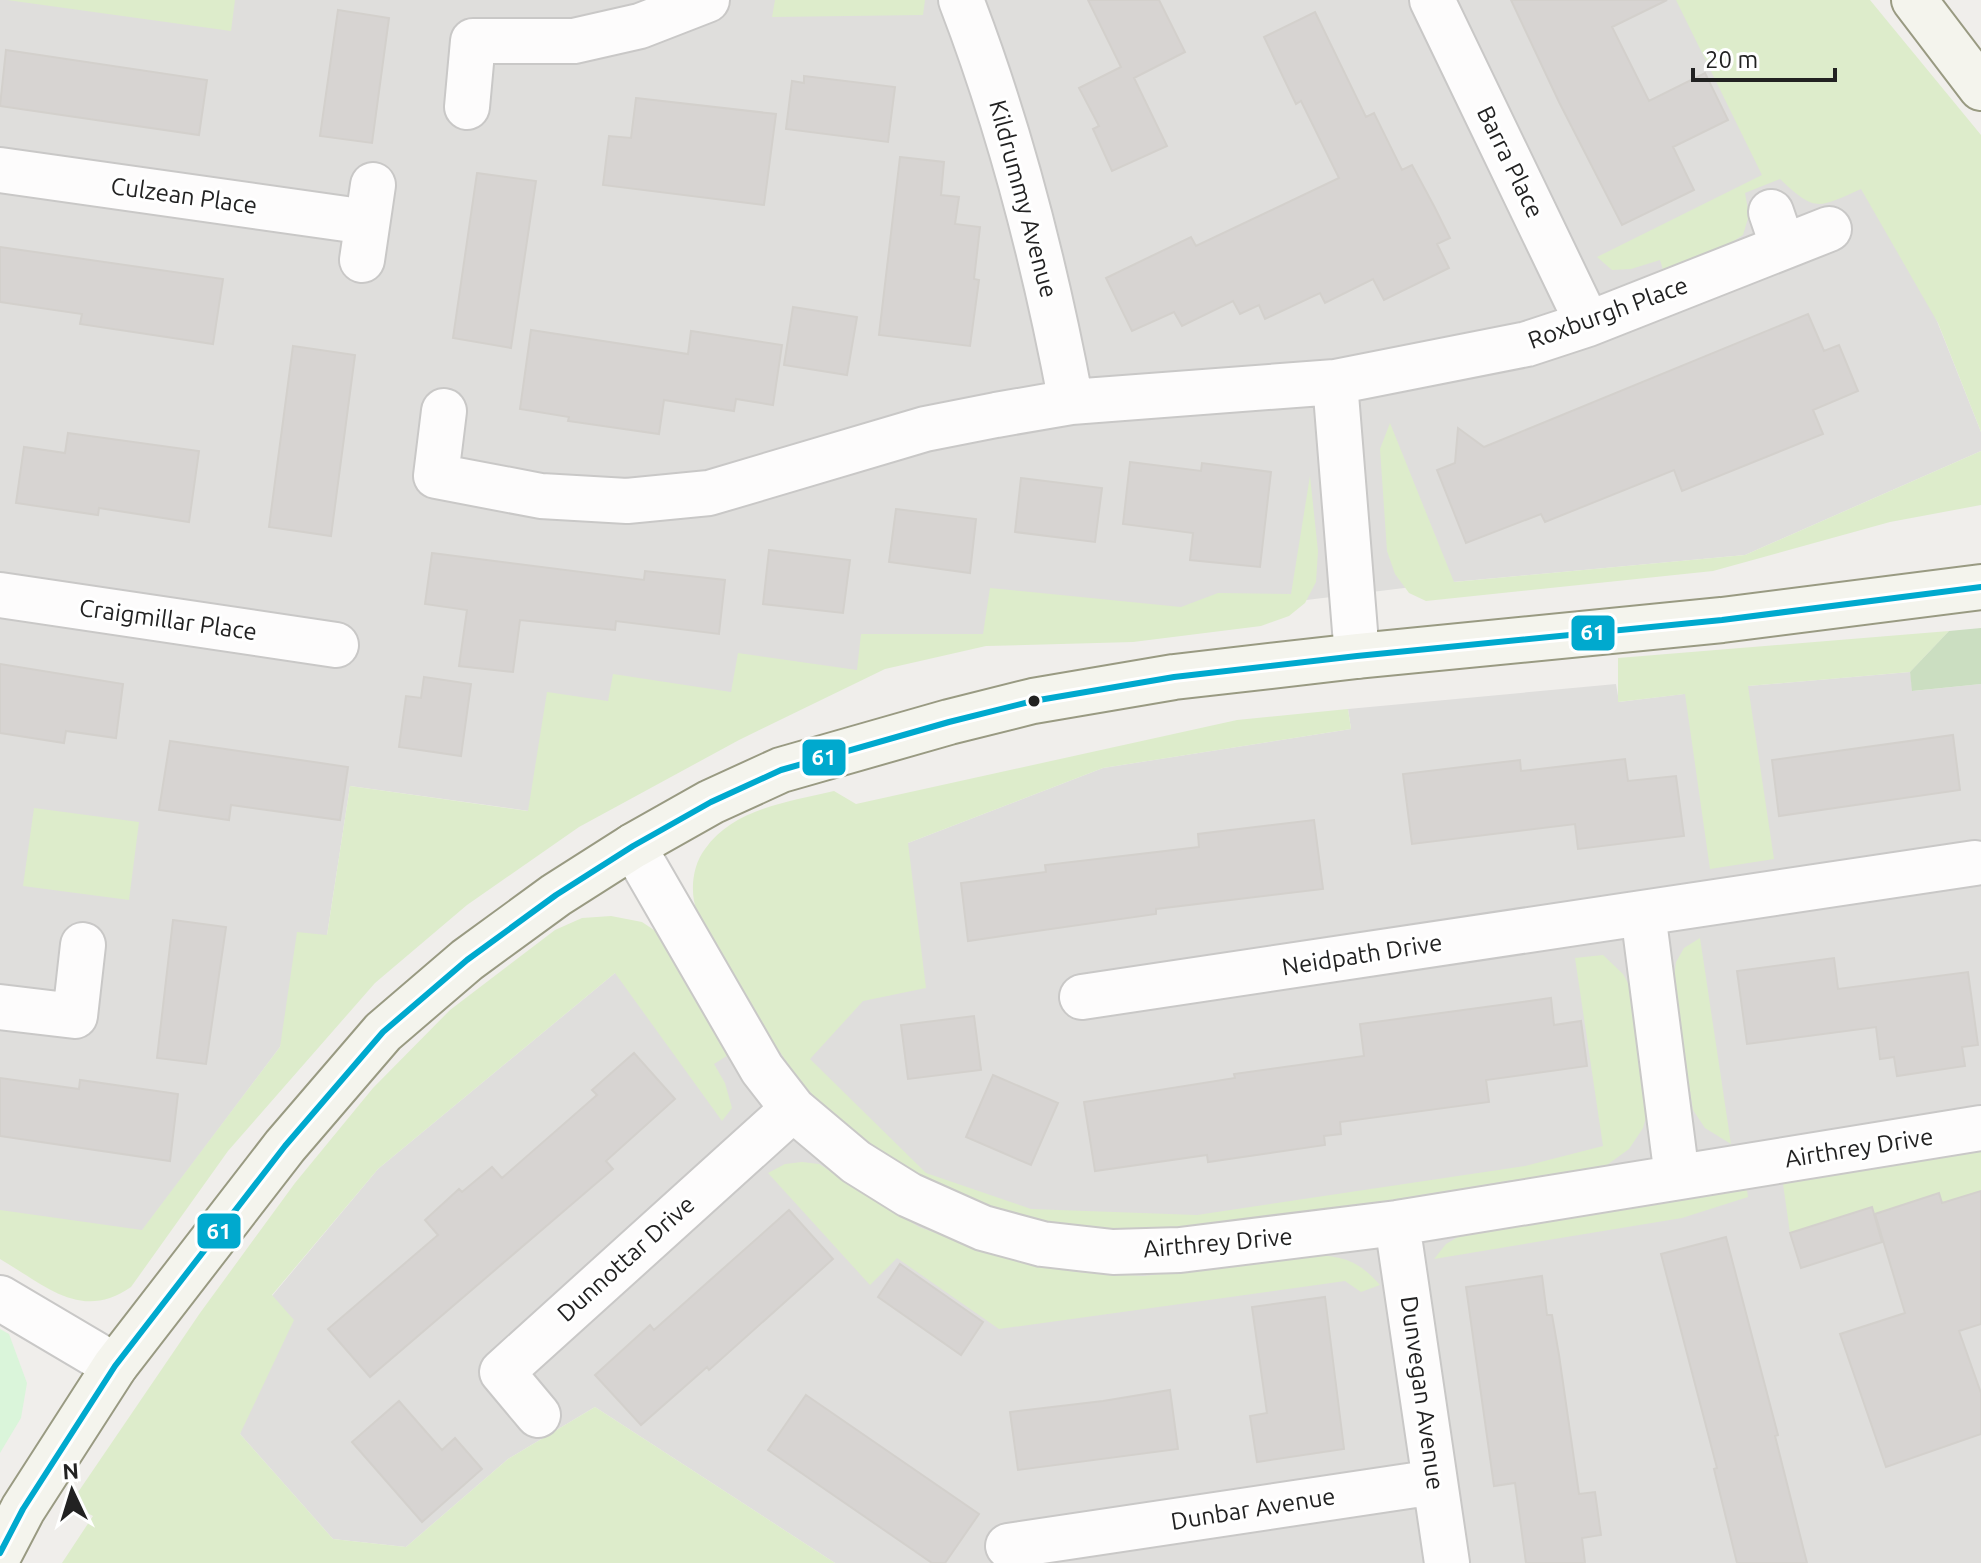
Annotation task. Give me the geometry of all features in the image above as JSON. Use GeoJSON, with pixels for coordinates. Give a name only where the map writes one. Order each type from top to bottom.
{"type":"FeatureCollection","features":[{"type":"Feature","properties":{"kind":"main road"},"geometry":{"type":"LineString","coordinates":[[1914,0],[1981,88]]}},
{"type":"Feature","properties":{"kind":"main road"},"geometry":{"type":"LineString","coordinates":[[0,1553],[23,1509],[115,1366],[285,1146],[383,1032],[467,960],[556,895],[633,846],[711,802],[781,770],[949,722],[1033,701],[1174,677],[1722,620],[1981,587]]}},
{"type":"Feature","properties":{"kind":"street"},"geometry":{"type":"LineString","coordinates":[[467,107],[473,41],[574,41],[640,26],[707,0]]}},
{"type":"Feature","properties":{"kind":"street","name":"Kildrummy Avenue"},"geometry":{"type":"LineString","coordinates":[[961,0],[1011,142],[1055,314],[1071,402]]}},
{"type":"Feature","properties":{"kind":"street","name":"Barra Place"},"geometry":{"type":"LineString","coordinates":[[1432,0],[1588,324]]}},
{"type":"Feature","properties":{"kind":"street","name":"Culzean Place"},"geometry":{"type":"LineString","coordinates":[[0,170],[367,222]]}},
{"type":"Feature","properties":{"kind":"street","name":"Roxburgh Place"},"geometry":{"type":"LineString","coordinates":[[444,411],[436,476],[541,496],[627,501],[709,493],[925,429],[1071,402],[1335,382],[1527,344],[1588,324],[1777,230],[1829,229]]}},
{"type":"Feature","properties":{"kind":"street"},"geometry":{"type":"LineString","coordinates":[[1335,382],[1357,656]]}},
{"type":"Feature","properties":{"kind":"street","name":"Craigmillar Place"},"geometry":{"type":"LineString","coordinates":[[0,595],[336,645]]}},
{"type":"Feature","properties":{"kind":"street","name":"Airthrey Drive"},"geometry":{"type":"LineString","coordinates":[[633,846],[762,1069],[793,1109],[856,1162],[909,1195],[983,1228],[1042,1244],[1113,1252],[1180,1250],[1397,1223],[1981,1128]]}},
{"type":"Feature","properties":{"kind":"street","name":"Neidpath Drive"},"geometry":{"type":"LineString","coordinates":[[1082,997],[1975,863]]}},
{"type":"Feature","properties":{"kind":"street"},"geometry":{"type":"LineString","coordinates":[[1643,913],[1677,1177]]}},
{"type":"Feature","properties":{"kind":"street"},"geometry":{"type":"LineString","coordinates":[[0,1007],[75,1016],[83,945]]}},
{"type":"Feature","properties":{"kind":"street","name":"Dunnottar Drive"},"geometry":{"type":"LineString","coordinates":[[538,1415],[502,1372],[793,1109]]}},
{"type":"Feature","properties":{"kind":"street","name":"Dunvegan Avenue"},"geometry":{"type":"LineString","coordinates":[[1397,1223],[1447,1563]]}},
{"type":"Feature","properties":{"kind":"street"},"geometry":{"type":"LineString","coordinates":[[0,1298],[115,1366]]}},
{"type":"Feature","properties":{"kind":"street","name":"Dunbar Avenue"},"geometry":{"type":"LineString","coordinates":[[1008,1546],[1074,1550],[1435,1482]]}},
{"type":"Feature","properties":{"kind":"shaded area"},"geometry":{"type":"Polygon","coordinates":[[[0,0],[1756,0],[1868,147],[1981,432],[1981,451],[1745,555],[1453,582],[915,648],[529,811],[350,786],[327,935],[280,1047],[142,1231],[0,1216],[0,0]]]}},
{"type":"Feature","properties":{"kind":"shaded area"},"geometry":{"type":"Polygon","coordinates":[[[1910,672],[1913,691],[1981,684],[1981,1563],[835,1563],[595,1407],[508,1459],[406,1547],[333,1539],[240,1434],[272,1296],[378,1169],[615,973],[908,843],[1103,768],[1351,729],[1348,709],[1616,684],[1619,702],[1748,686],[1910,672]]]}},
{"type":"Feature","properties":{"kind":"green space"},"geometry":{"type":"Polygon","coordinates":[[[7,0],[235,0],[231,31],[7,0]]]}},
{"type":"Feature","properties":{"kind":"green space"},"geometry":{"type":"Polygon","coordinates":[[[775,0],[925,0],[923,15],[772,17],[775,0]]]}},
{"type":"Feature","properties":{"kind":"green space"},"geometry":{"type":"Polygon","coordinates":[[[1676,0],[1870,0],[1981,135],[1981,432],[1938,323],[1861,189],[1818,204],[1802,198],[1780,179],[1745,193],[1749,215],[1743,235],[1718,251],[1664,273],[1660,260],[1631,269],[1612,270],[1597,257],[1762,175],[1676,0]]]}},
{"type":"Feature","properties":{"kind":"green space"},"geometry":{"type":"Polygon","coordinates":[[[1390,423],[1454,582],[1745,555],[1981,451],[1981,505],[1890,522],[1713,571],[1426,601],[1409,593],[1395,574],[1387,551],[1380,449],[1390,423]]]}},
{"type":"Feature","properties":{"kind":"green space"},"geometry":{"type":"Polygon","coordinates":[[[1310,476],[1318,551],[1316,582],[1305,603],[1289,616],[1261,626],[1133,642],[986,646],[885,669],[739,740],[579,827],[467,905],[375,983],[228,1151],[131,1287],[113,1297],[96,1301],[79,1300],[48,1289],[0,1259],[0,1210],[142,1230],[280,1047],[297,932],[327,935],[350,786],[528,811],[547,692],[608,701],[613,674],[731,692],[738,653],[857,670],[861,634],[983,634],[990,588],[1181,607],[1218,593],[1291,594],[1310,476]]]}},
{"type":"Feature","properties":{"kind":"green space"},"geometry":{"type":"Polygon","coordinates":[[[1981,628],[1981,684],[1912,691],[1910,672],[1949,631],[1981,628]]]}},
{"type":"Feature","properties":{"kind":"green space"},"geometry":{"type":"Polygon","coordinates":[[[1949,631],[1910,672],[1748,686],[1774,859],[1710,869],[1685,694],[1618,702],[1618,658],[1949,631]]]}},
{"type":"Feature","properties":{"kind":"green space"},"geometry":{"type":"Polygon","coordinates":[[[1348,709],[1351,729],[1103,768],[908,843],[926,988],[863,1001],[810,1059],[926,1173],[1031,1209],[1197,1215],[1525,1166],[1603,1146],[1575,958],[1603,955],[1623,974],[1633,992],[1650,1103],[1643,1128],[1629,1149],[1607,1165],[1164,1234],[1108,1234],[1013,1216],[982,1207],[924,1182],[883,1158],[840,1122],[812,1094],[783,1057],[710,940],[697,911],[693,881],[701,855],[717,835],[731,824],[781,803],[834,791],[856,804],[1237,720],[1348,709]]]}},
{"type":"Feature","properties":{"kind":"green space"},"geometry":{"type":"Polygon","coordinates":[[[34,808],[139,822],[129,900],[23,886],[34,808]]]}},
{"type":"Feature","properties":{"kind":"green space"},"geometry":{"type":"Polygon","coordinates":[[[611,916],[642,922],[666,938],[730,1054],[714,1064],[725,1083],[732,1108],[722,1121],[615,973],[378,1169],[272,1295],[294,1320],[240,1434],[333,1539],[406,1547],[508,1459],[595,1407],[835,1563],[62,1563],[93,1516],[70,1504],[200,1313],[295,1183],[373,1088],[450,1010],[555,930],[582,918],[611,916]]]}},
{"type":"Feature","properties":{"kind":"green space"},"geometry":{"type":"Polygon","coordinates":[[[1700,938],[1731,1144],[1705,1128],[1693,1110],[1673,985],[1676,962],[1684,948],[1700,938]]]}},
{"type":"Feature","properties":{"kind":"green space"},"geometry":{"type":"Polygon","coordinates":[[[1981,1149],[1981,1191],[1942,1203],[1938,1193],[1874,1214],[1871,1207],[1790,1233],[1783,1184],[1981,1149]]]}},
{"type":"Feature","properties":{"kind":"green space"},"geometry":{"type":"Polygon","coordinates":[[[785,1164],[819,1164],[919,1227],[1003,1257],[1076,1272],[1144,1276],[1316,1255],[1352,1262],[1380,1285],[1361,1292],[1345,1281],[999,1329],[897,1258],[870,1285],[768,1173],[785,1164]]]}},
{"type":"Feature","properties":{"kind":"green space"},"geometry":{"type":"Polygon","coordinates":[[[1747,1190],[1748,1197],[1682,1218],[1434,1259],[1446,1244],[1470,1230],[1747,1190]]]}},
{"type":"Feature","properties":{"kind":"green space"},"geometry":{"type":"Polygon","coordinates":[[[0,1329],[9,1334],[27,1383],[21,1418],[0,1453],[0,1329]]]}},
{"type":"Feature","properties":{"kind":"building"},"geometry":{"type":"Polygon","coordinates":[[[1088,0],[1159,0],[1185,52],[1134,78],[1167,146],[1112,171],[1093,129],[1099,126],[1079,88],[1121,67],[1088,0]]]}},
{"type":"Feature","properties":{"kind":"building"},"geometry":{"type":"Polygon","coordinates":[[[1511,0],[1667,0],[1612,27],[1649,101],[1705,73],[1728,120],[1673,147],[1694,190],[1622,225],[1511,0]]]}},
{"type":"Feature","properties":{"kind":"building"},"geometry":{"type":"Polygon","coordinates":[[[338,10],[389,18],[372,143],[320,136],[338,10]]]}},
{"type":"Feature","properties":{"kind":"building"},"geometry":{"type":"Polygon","coordinates":[[[1315,12],[1366,117],[1374,113],[1402,170],[1412,165],[1434,206],[1450,238],[1437,244],[1449,268],[1384,300],[1373,279],[1325,303],[1320,293],[1265,319],[1259,305],[1240,314],[1233,301],[1182,326],[1174,312],[1132,331],[1106,278],[1191,237],[1196,246],[1339,178],[1301,101],[1296,104],[1264,37],[1315,12]]]}},
{"type":"Feature","properties":{"kind":"building"},"geometry":{"type":"Polygon","coordinates":[[[6,50],[207,80],[199,135],[0,106],[6,50]]]}},
{"type":"Feature","properties":{"kind":"building"},"geometry":{"type":"Polygon","coordinates":[[[804,76],[895,87],[888,142],[786,129],[792,81],[804,83],[804,76]]]}},
{"type":"Feature","properties":{"kind":"building"},"geometry":{"type":"Polygon","coordinates":[[[636,98],[776,114],[764,205],[603,185],[609,136],[631,138],[636,98]]]}},
{"type":"Feature","properties":{"kind":"building"},"geometry":{"type":"Polygon","coordinates":[[[900,157],[944,162],[941,195],[959,197],[955,224],[980,227],[974,279],[979,280],[970,346],[879,335],[900,157]]]}},
{"type":"Feature","properties":{"kind":"building"},"geometry":{"type":"Polygon","coordinates":[[[477,173],[536,181],[511,348],[453,338],[477,173]]]}},
{"type":"Feature","properties":{"kind":"building"},"geometry":{"type":"Polygon","coordinates":[[[0,247],[223,279],[213,344],[80,324],[82,314],[0,302],[0,247]]]}},
{"type":"Feature","properties":{"kind":"building"},"geometry":{"type":"Polygon","coordinates":[[[793,307],[857,317],[847,375],[784,365],[793,307]]]}},
{"type":"Feature","properties":{"kind":"building"},"geometry":{"type":"Polygon","coordinates":[[[1808,314],[1824,351],[1839,345],[1858,391],[1813,410],[1823,434],[1682,491],[1674,470],[1545,522],[1541,514],[1466,543],[1437,470],[1455,463],[1458,428],[1484,447],[1808,314]]]}},
{"type":"Feature","properties":{"kind":"building"},"geometry":{"type":"Polygon","coordinates":[[[531,330],[688,354],[691,331],[782,345],[773,405],[736,399],[734,411],[664,400],[659,434],[568,421],[569,417],[520,409],[531,330]]]}},
{"type":"Feature","properties":{"kind":"building"},"geometry":{"type":"Polygon","coordinates":[[[293,346],[355,355],[331,536],[269,527],[293,346]]]}},
{"type":"Feature","properties":{"kind":"building"},"geometry":{"type":"Polygon","coordinates":[[[68,433],[199,451],[189,522],[99,508],[98,515],[16,503],[24,447],[65,453],[68,433]]]}},
{"type":"Feature","properties":{"kind":"building"},"geometry":{"type":"Polygon","coordinates":[[[1130,462],[1201,471],[1202,463],[1271,472],[1260,567],[1190,560],[1193,533],[1123,524],[1130,462]]]}},
{"type":"Feature","properties":{"kind":"building"},"geometry":{"type":"Polygon","coordinates":[[[1021,478],[1102,488],[1095,542],[1015,532],[1021,478]]]}},
{"type":"Feature","properties":{"kind":"building"},"geometry":{"type":"Polygon","coordinates":[[[896,509],[976,519],[970,573],[889,562],[896,509]]]}},
{"type":"Feature","properties":{"kind":"building"},"geometry":{"type":"Polygon","coordinates":[[[769,550],[850,560],[843,613],[763,604],[769,550]]]}},
{"type":"Feature","properties":{"kind":"building"},"geometry":{"type":"Polygon","coordinates":[[[432,553],[644,580],[645,571],[725,580],[719,634],[616,621],[615,630],[520,620],[513,672],[459,666],[467,610],[425,604],[432,553]]]}},
{"type":"Feature","properties":{"kind":"building"},"geometry":{"type":"Polygon","coordinates":[[[0,664],[123,684],[116,738],[66,731],[64,743],[0,733],[0,664]]]}},
{"type":"Feature","properties":{"kind":"building"},"geometry":{"type":"Polygon","coordinates":[[[424,677],[471,684],[461,756],[399,747],[406,696],[421,698],[424,677]]]}},
{"type":"Feature","properties":{"kind":"building"},"geometry":{"type":"Polygon","coordinates":[[[1953,735],[1960,790],[1779,816],[1772,760],[1953,735]]]}},
{"type":"Feature","properties":{"kind":"building"},"geometry":{"type":"Polygon","coordinates":[[[170,741],[348,767],[340,820],[231,805],[229,820],[159,810],[170,741]]]}},
{"type":"Feature","properties":{"kind":"building"},"geometry":{"type":"Polygon","coordinates":[[[1625,759],[1628,781],[1676,776],[1684,836],[1578,849],[1575,824],[1412,844],[1403,774],[1520,760],[1521,771],[1625,759]]]}},
{"type":"Feature","properties":{"kind":"building"},"geometry":{"type":"Polygon","coordinates":[[[1314,820],[1323,889],[1156,909],[1156,914],[968,941],[961,883],[1046,872],[1045,865],[1199,847],[1198,834],[1314,820]]]}},
{"type":"Feature","properties":{"kind":"building"},"geometry":{"type":"Polygon","coordinates":[[[173,920],[226,927],[206,1064],[157,1058],[173,920]]]}},
{"type":"Feature","properties":{"kind":"building"},"geometry":{"type":"Polygon","coordinates":[[[1834,958],[1838,989],[1968,972],[1978,1045],[1962,1047],[1965,1066],[1897,1076],[1894,1057],[1880,1059],[1876,1027],[1747,1044],[1737,971],[1834,958]]]}},
{"type":"Feature","properties":{"kind":"building"},"geometry":{"type":"Polygon","coordinates":[[[1551,998],[1554,1025],[1581,1021],[1587,1066],[1486,1080],[1489,1102],[1340,1122],[1341,1134],[1324,1136],[1325,1145],[1208,1162],[1207,1155],[1095,1171],[1084,1102],[1235,1078],[1234,1074],[1364,1056],[1360,1024],[1551,998]]]}},
{"type":"Feature","properties":{"kind":"building"},"geometry":{"type":"Polygon","coordinates":[[[974,1016],[981,1070],[908,1079],[901,1025],[974,1016]]]}},
{"type":"Feature","properties":{"kind":"building"},"geometry":{"type":"Polygon","coordinates":[[[634,1053],[675,1099],[606,1161],[613,1169],[370,1377],[328,1329],[438,1235],[425,1220],[459,1189],[462,1192],[492,1167],[502,1178],[597,1095],[592,1090],[634,1053]]]}},
{"type":"Feature","properties":{"kind":"building"},"geometry":{"type":"Polygon","coordinates":[[[993,1075],[1058,1103],[1031,1165],[966,1137],[993,1075]]]}},
{"type":"Feature","properties":{"kind":"building"},"geometry":{"type":"Polygon","coordinates":[[[0,1078],[79,1089],[80,1080],[178,1094],[170,1161],[0,1136],[0,1078]]]}},
{"type":"Feature","properties":{"kind":"building"},"geometry":{"type":"Polygon","coordinates":[[[1981,1191],[1981,1324],[1959,1331],[1981,1393],[1981,1434],[1886,1467],[1840,1334],[1905,1313],[1875,1214],[1939,1193],[1942,1203],[1981,1191]]]}},
{"type":"Feature","properties":{"kind":"building"},"geometry":{"type":"Polygon","coordinates":[[[1872,1207],[1882,1242],[1801,1268],[1790,1233],[1872,1207]]]}},
{"type":"Feature","properties":{"kind":"building"},"geometry":{"type":"Polygon","coordinates":[[[789,1210],[833,1259],[709,1370],[707,1367],[641,1425],[595,1375],[650,1325],[654,1330],[789,1210]]]}},
{"type":"Feature","properties":{"kind":"building"},"geometry":{"type":"Polygon","coordinates":[[[1726,1237],[1778,1435],[1775,1436],[1807,1563],[1737,1563],[1714,1469],[1717,1468],[1661,1254],[1726,1237]]]}},
{"type":"Feature","properties":{"kind":"building"},"geometry":{"type":"Polygon","coordinates":[[[900,1264],[983,1322],[961,1355],[878,1297],[900,1264]]]}},
{"type":"Feature","properties":{"kind":"building"},"geometry":{"type":"Polygon","coordinates":[[[1542,1276],[1547,1315],[1552,1315],[1559,1355],[1579,1494],[1595,1492],[1601,1535],[1582,1538],[1585,1563],[1526,1563],[1515,1483],[1494,1486],[1466,1287],[1542,1276]]]}},
{"type":"Feature","properties":{"kind":"building"},"geometry":{"type":"Polygon","coordinates":[[[1325,1297],[1344,1449],[1257,1462],[1250,1416],[1267,1413],[1252,1307],[1325,1297]]]}},
{"type":"Feature","properties":{"kind":"building"},"geometry":{"type":"Polygon","coordinates":[[[1170,1390],[1178,1449],[1018,1470],[1010,1412],[1170,1390]]]}},
{"type":"Feature","properties":{"kind":"building"},"geometry":{"type":"Polygon","coordinates":[[[806,1395],[979,1514],[945,1563],[932,1563],[768,1450],[806,1395]]]}},
{"type":"Feature","properties":{"kind":"building"},"geometry":{"type":"Polygon","coordinates":[[[399,1401],[442,1450],[455,1438],[482,1469],[422,1522],[352,1442],[399,1401]]]}},
{"type":"Feature","properties":{"kind":"transit line","name":"61"},"geometry":{"type":"LineString","coordinates":[[0,1553],[23,1509],[115,1366],[285,1146],[383,1032],[467,960],[556,895],[633,846],[711,802],[781,770],[949,722],[1033,701],[1174,677],[1722,620],[1981,587]]}}]}
